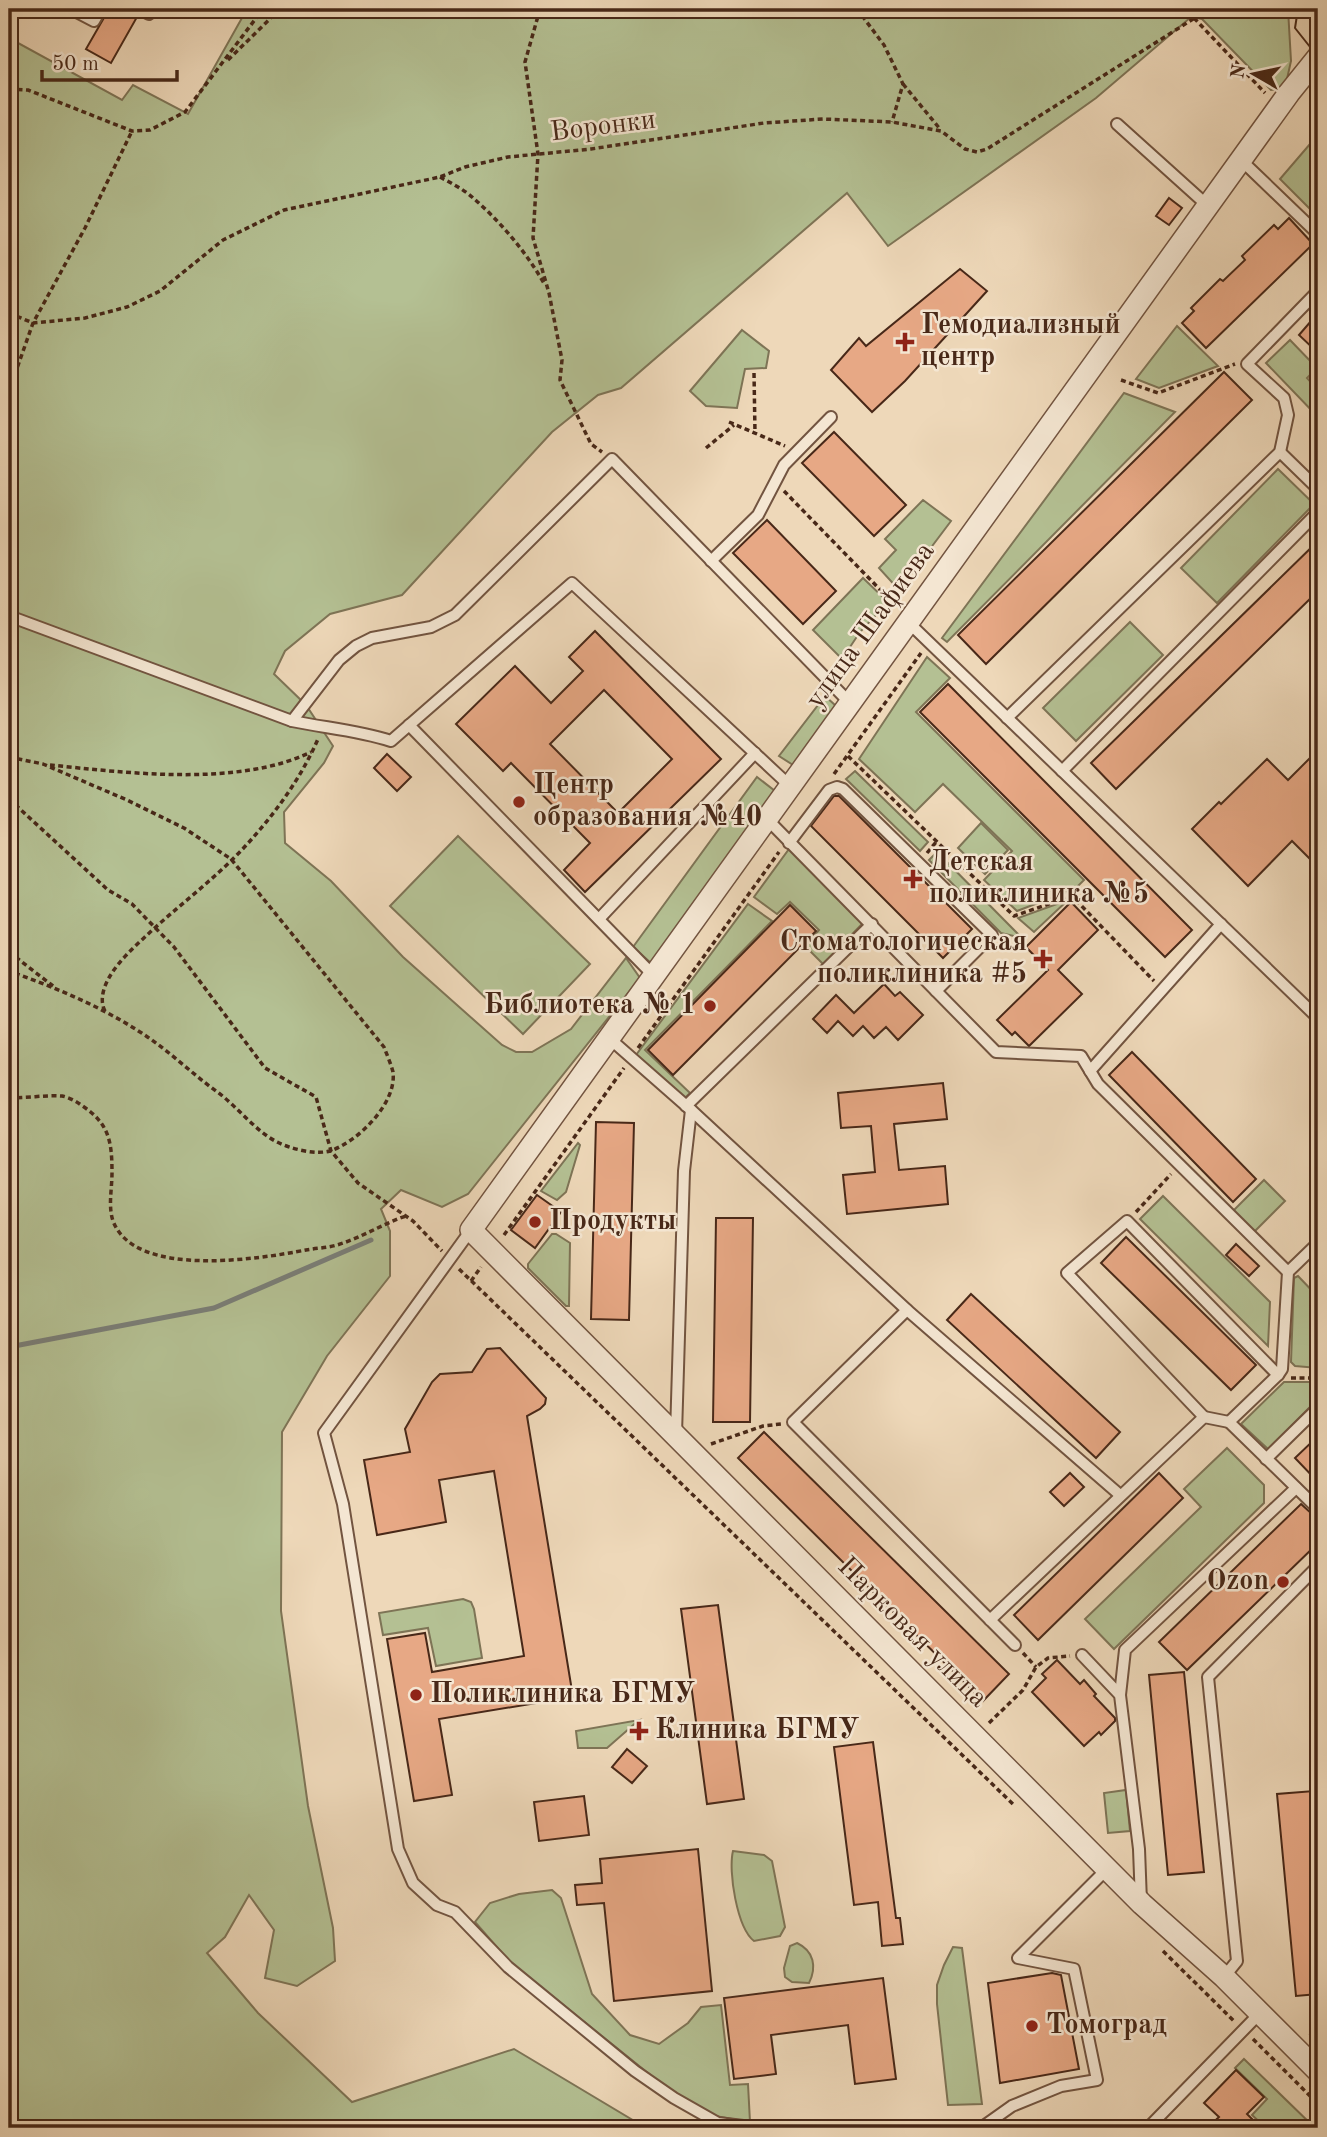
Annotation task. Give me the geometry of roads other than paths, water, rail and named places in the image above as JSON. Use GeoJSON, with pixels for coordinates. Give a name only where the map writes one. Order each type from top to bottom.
{"type":"FeatureCollection","features":[{"type":"Feature","properties":{"kind":"street","name":"улица Шафиева"},"geometry":{"type":"LineString","coordinates":[[471,1230],[1289,93],[1314,70]]}},
{"type":"Feature","properties":{"kind":"street","name":"Парковая улица"},"geometry":{"type":"LineString","coordinates":[[471,1230],[1142,1904],[1224,1977],[1318,2070]]}},
{"type":"Feature","properties":{"kind":"lane"},"geometry":{"type":"LineString","coordinates":[[71,9],[94,21],[101,9]]}},
{"type":"Feature","properties":{"kind":"lane"},"geometry":{"type":"LineString","coordinates":[[139,9],[149,15]]}},
{"type":"Feature","properties":{"kind":"lane"},"geometry":{"type":"LineString","coordinates":[[1117,124],[1208,206]]}},
{"type":"Feature","properties":{"kind":"lane"},"geometry":{"type":"LineString","coordinates":[[1241,160],[1318,234]]}},
{"type":"Feature","properties":{"kind":"lane"},"geometry":{"type":"LineString","coordinates":[[1007,718],[1280,452],[1288,415],[1284,398],[1247,364],[1316,297]]}},
{"type":"Feature","properties":{"kind":"lane"},"geometry":{"type":"LineString","coordinates":[[711,561],[758,515],[784,465],[831,417]]}},
{"type":"Feature","properties":{"kind":"lane"},"geometry":{"type":"LineString","coordinates":[[1280,452],[1318,489]]}},
{"type":"Feature","properties":{"kind":"lane"},"geometry":{"type":"LineString","coordinates":[[292,721],[339,660],[356,646],[372,638],[431,627],[455,615],[612,459],[850,703]]}},
{"type":"Feature","properties":{"kind":"lane"},"geometry":{"type":"LineString","coordinates":[[1062,771],[1318,512]]}},
{"type":"Feature","properties":{"kind":"lane"},"geometry":{"type":"LineString","coordinates":[[9,616],[292,721],[363,732],[391,741],[572,583],[790,786]]}},
{"type":"Feature","properties":{"kind":"lane"},"geometry":{"type":"LineString","coordinates":[[909,621],[1318,1018]]}},
{"type":"Feature","properties":{"kind":"lane"},"geometry":{"type":"LineString","coordinates":[[409,725],[653,976]]}},
{"type":"Feature","properties":{"kind":"lane"},"geometry":{"type":"LineString","coordinates":[[599,919],[755,753]]}},
{"type":"Feature","properties":{"kind":"lane"},"geometry":{"type":"LineString","coordinates":[[788,841],[829,790],[837,787],[843,789],[992,934],[936,991]]}},
{"type":"Feature","properties":{"kind":"lane"},"geometry":{"type":"LineString","coordinates":[[767,819],[996,1052],[1081,1056],[1098,1084],[1288,1272]]}},
{"type":"Feature","properties":{"kind":"lane"},"geometry":{"type":"LineString","coordinates":[[676,1434],[684,1171],[689,1108],[872,924]]}},
{"type":"Feature","properties":{"kind":"lane"},"geometry":{"type":"LineString","coordinates":[[1090,1071],[1221,924]]}},
{"type":"Feature","properties":{"kind":"lane"},"geometry":{"type":"LineString","coordinates":[[609,1038],[689,1108],[907,1310],[1120,1495]]}},
{"type":"Feature","properties":{"kind":"lane"},"geometry":{"type":"LineString","coordinates":[[1276,1377],[1127,1221],[1067,1273],[1204,1417],[1229,1422],[1318,1510]]}},
{"type":"Feature","properties":{"kind":"lane"},"geometry":{"type":"LineString","coordinates":[[471,1230],[324,1433],[343,1504],[398,1849],[413,1883],[437,1905],[455,1912],[508,1967],[635,2071],[674,2098],[718,2123],[760,2128],[860,2128]]}},
{"type":"Feature","properties":{"kind":"lane"},"geometry":{"type":"LineString","coordinates":[[1229,1422],[1282,1369],[1288,1272],[1318,1243]]}},
{"type":"Feature","properties":{"kind":"lane"},"geometry":{"type":"LineString","coordinates":[[907,1310],[793,1422],[1015,1644]]}},
{"type":"Feature","properties":{"kind":"lane"},"geometry":{"type":"LineString","coordinates":[[1266,1459],[1318,1408]]}},
{"type":"Feature","properties":{"kind":"lane"},"geometry":{"type":"LineString","coordinates":[[990,1619],[1204,1417]]}},
{"type":"Feature","properties":{"kind":"lane"},"geometry":{"type":"LineString","coordinates":[[1142,1904],[1139,1849],[1120,1695],[1125,1650],[1296,1488]]}},
{"type":"Feature","properties":{"kind":"lane"},"geometry":{"type":"LineString","coordinates":[[1224,1977],[1237,1961],[1208,1677],[1318,1566]]}},
{"type":"Feature","properties":{"kind":"lane"},"geometry":{"type":"LineString","coordinates":[[1082,1655],[1120,1695]]}},
{"type":"Feature","properties":{"kind":"lane"},"geometry":{"type":"LineString","coordinates":[[981,2128],[1012,2106],[1024,2101],[1061,2086],[1097,2080],[1074,1969],[1018,1958],[1107,1869]]}},
{"type":"Feature","properties":{"kind":"lane"},"geometry":{"type":"LineString","coordinates":[[1148,2128],[1260,2013]]}},
{"type":"Feature","properties":{"kind":"waterway"},"geometry":{"type":"LineString","coordinates":[[9,1347],[214,1308],[371,1240]]}},
{"type":"Feature","properties":{"kind":"tram line"},"geometry":{"type":"LineString","coordinates":[[1298,9],[1295,28],[1318,57]]}},
{"type":"Feature","properties":{"kind":"place","name":"Гемодиализный центр"},"geometry":{"type":"Point","coordinates":[905,342]}},
{"type":"Feature","properties":{"kind":"place","name":"Центр образования №40"},"geometry":{"type":"Point","coordinates":[519,802]}},
{"type":"Feature","properties":{"kind":"place","name":"Детская поликлиника №5"},"geometry":{"type":"Point","coordinates":[913,879]}},
{"type":"Feature","properties":{"kind":"place","name":"Стоматологическая поликлиника #5"},"geometry":{"type":"Point","coordinates":[1043,959]}},
{"type":"Feature","properties":{"kind":"place","name":"Библиотека № 1"},"geometry":{"type":"Point","coordinates":[710,1006]}},
{"type":"Feature","properties":{"kind":"place","name":"Продукты"},"geometry":{"type":"Point","coordinates":[535,1222]}},
{"type":"Feature","properties":{"kind":"place","name":"Ozon"},"geometry":{"type":"Point","coordinates":[1283,1582]}},
{"type":"Feature","properties":{"kind":"place","name":"Поликлиника БГМУ"},"geometry":{"type":"Point","coordinates":[416,1695]}},
{"type":"Feature","properties":{"kind":"place","name":"Клиника БГМУ"},"geometry":{"type":"Point","coordinates":[639,1731]}},
{"type":"Feature","properties":{"kind":"place","name":"Томоград"},"geometry":{"type":"Point","coordinates":[1032,2026]}}]}
